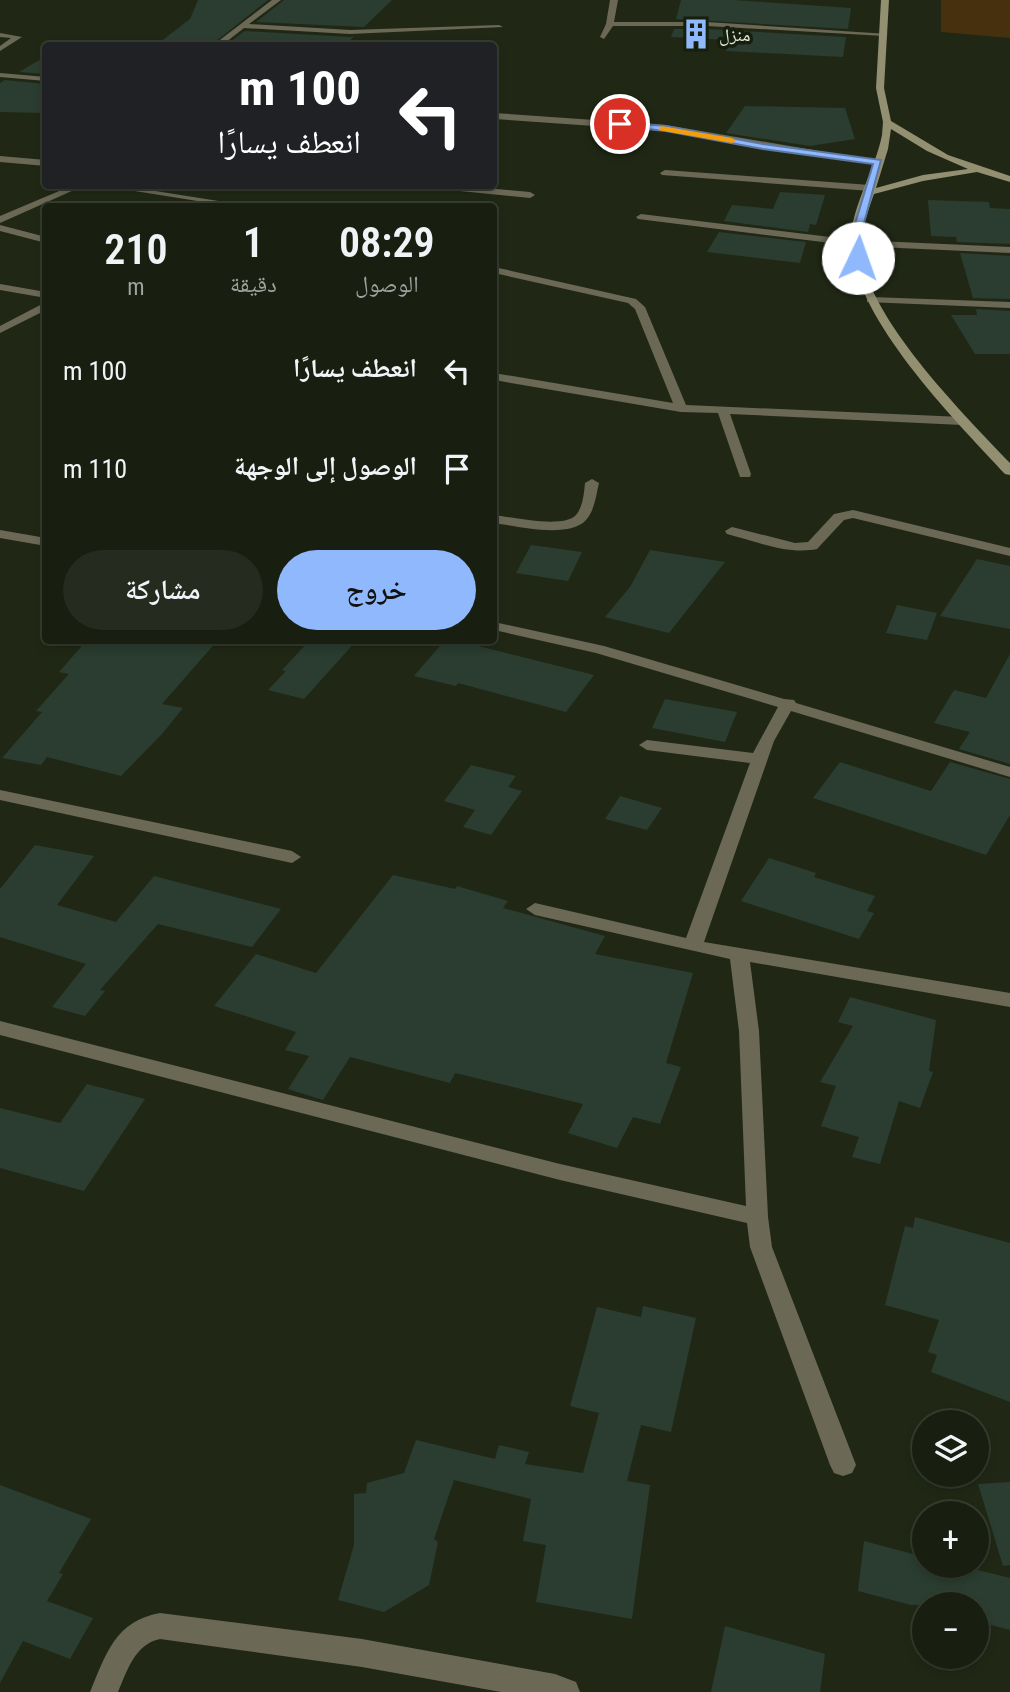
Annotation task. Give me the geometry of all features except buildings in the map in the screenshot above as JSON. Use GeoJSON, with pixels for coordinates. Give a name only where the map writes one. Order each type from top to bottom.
{"type":"FeatureCollection","features":[{"type":"Feature","properties":{"kind":"main road"},"geometry":{"type":"LineString","coordinates":[[885,0],[879,80],[880,99],[887,122],[855,243],[860,274],[871,300],[962,421],[1010,471]]}},
{"type":"Feature","properties":{"kind":"main road"},"geometry":{"type":"LineString","coordinates":[[887,122],[930,150],[979,170],[1010,179]]}},
{"type":"Feature","properties":{"kind":"main road"},"geometry":{"type":"LineString","coordinates":[[870,190],[923,178],[979,170]]}},
{"type":"Feature","properties":{"kind":"street"},"geometry":{"type":"LineString","coordinates":[[220,42],[277,0]]}},
{"type":"Feature","properties":{"kind":"street"},"geometry":{"type":"LineString","coordinates":[[604,37],[610,24],[614,0]]}},
{"type":"Feature","properties":{"kind":"street"},"geometry":{"type":"LineString","coordinates":[[610,24],[707,24],[884,34]]}},
{"type":"Feature","properties":{"kind":"street"},"geometry":{"type":"LineString","coordinates":[[242,26],[350,32],[499,27]]}},
{"type":"Feature","properties":{"kind":"street"},"geometry":{"type":"LineString","coordinates":[[0,35],[18,37],[0,49]]}},
{"type":"Feature","properties":{"kind":"street"},"geometry":{"type":"LineString","coordinates":[[0,75],[42,79]]}},
{"type":"Feature","properties":{"kind":"street"},"geometry":{"type":"LineString","coordinates":[[497,116],[666,128],[763,146],[878,162]]}},
{"type":"Feature","properties":{"kind":"street"},"geometry":{"type":"LineString","coordinates":[[0,159],[42,163]]}},
{"type":"Feature","properties":{"kind":"street"},"geometry":{"type":"LineString","coordinates":[[665,173],[870,190]]}},
{"type":"Feature","properties":{"kind":"street"},"geometry":{"type":"LineString","coordinates":[[0,220],[71,189]]}},
{"type":"Feature","properties":{"kind":"street"},"geometry":{"type":"LineString","coordinates":[[129,189],[224,203]]}},
{"type":"Feature","properties":{"kind":"street"},"geometry":{"type":"LineString","coordinates":[[470,189],[530,195]]}},
{"type":"Feature","properties":{"kind":"street"},"geometry":{"type":"LineString","coordinates":[[640,217],[855,243],[1010,250]]}},
{"type":"Feature","properties":{"kind":"street"},"geometry":{"type":"LineString","coordinates":[[0,228],[42,239]]}},
{"type":"Feature","properties":{"kind":"street"},"geometry":{"type":"LineString","coordinates":[[497,273],[632,301],[640,307],[681,408]]}},
{"type":"Feature","properties":{"kind":"street"},"geometry":{"type":"LineString","coordinates":[[0,287],[42,294]]}},
{"type":"Feature","properties":{"kind":"street"},"geometry":{"type":"LineString","coordinates":[[871,300],[1010,305]]}},
{"type":"Feature","properties":{"kind":"street"},"geometry":{"type":"LineString","coordinates":[[0,330],[42,306]]}},
{"type":"Feature","properties":{"kind":"street"},"geometry":{"type":"LineString","coordinates":[[497,377],[681,408],[962,421]]}},
{"type":"Feature","properties":{"kind":"street"},"geometry":{"type":"LineString","coordinates":[[723,410],[745,474]]}},
{"type":"Feature","properties":{"kind":"street"},"geometry":{"type":"LineString","coordinates":[[497,519],[547,525],[572,524],[584,513],[592,483]]}},
{"type":"Feature","properties":{"kind":"street"},"geometry":{"type":"LineString","coordinates":[[732,531],[795,547],[812,546],[839,517],[853,514],[1010,552]]}},
{"type":"Feature","properties":{"kind":"street"},"geometry":{"type":"LineString","coordinates":[[0,534],[42,541]]}},
{"type":"Feature","properties":{"kind":"street"},"geometry":{"type":"LineString","coordinates":[[497,627],[599,649],[788,703],[1010,772]]}},
{"type":"Feature","properties":{"kind":"street"},"geometry":{"type":"LineString","coordinates":[[693,946],[766,741],[788,703]]}},
{"type":"Feature","properties":{"kind":"street"},"geometry":{"type":"LineString","coordinates":[[647,746],[760,759]]}},
{"type":"Feature","properties":{"kind":"street"},"geometry":{"type":"LineString","coordinates":[[0,795],[292,857]]}},
{"type":"Feature","properties":{"kind":"street"},"geometry":{"type":"LineString","coordinates":[[535,909],[693,946],[1010,1000]]}},
{"type":"Feature","properties":{"kind":"street"},"geometry":{"type":"LineString","coordinates":[[739,952],[749,1031],[757,1217],[761,1247],[843,1465]]}},
{"type":"Feature","properties":{"kind":"street"},"geometry":{"type":"LineString","coordinates":[[0,1028],[560,1172],[757,1217]]}},
{"type":"Feature","properties":{"kind":"street"},"geometry":{"type":"LineString","coordinates":[[104,1692],[132,1637],[144,1630],[160,1626],[362,1653],[559,1691]]}},
{"type":"Feature","properties":{"kind":"shaded area"},"geometry":{"type":"Polygon","coordinates":[[[941,0],[1010,0],[1010,38],[941,32],[941,0]]]}},
{"type":"Feature","properties":{"kind":"slow traffic"},"geometry":{"type":"LineString","coordinates":[[661,128],[732,141]]}},
{"type":"Feature","properties":{"kind":"place","name":"منزل"},"geometry":{"type":"Point","coordinates":[696,34]}},
{"type":"Feature","properties":{"kind":"route"},"geometry":{"type":"LineString","coordinates":[[620,124],[666,128],[763,146],[878,162],[856,234],[858,258]]}}]}
